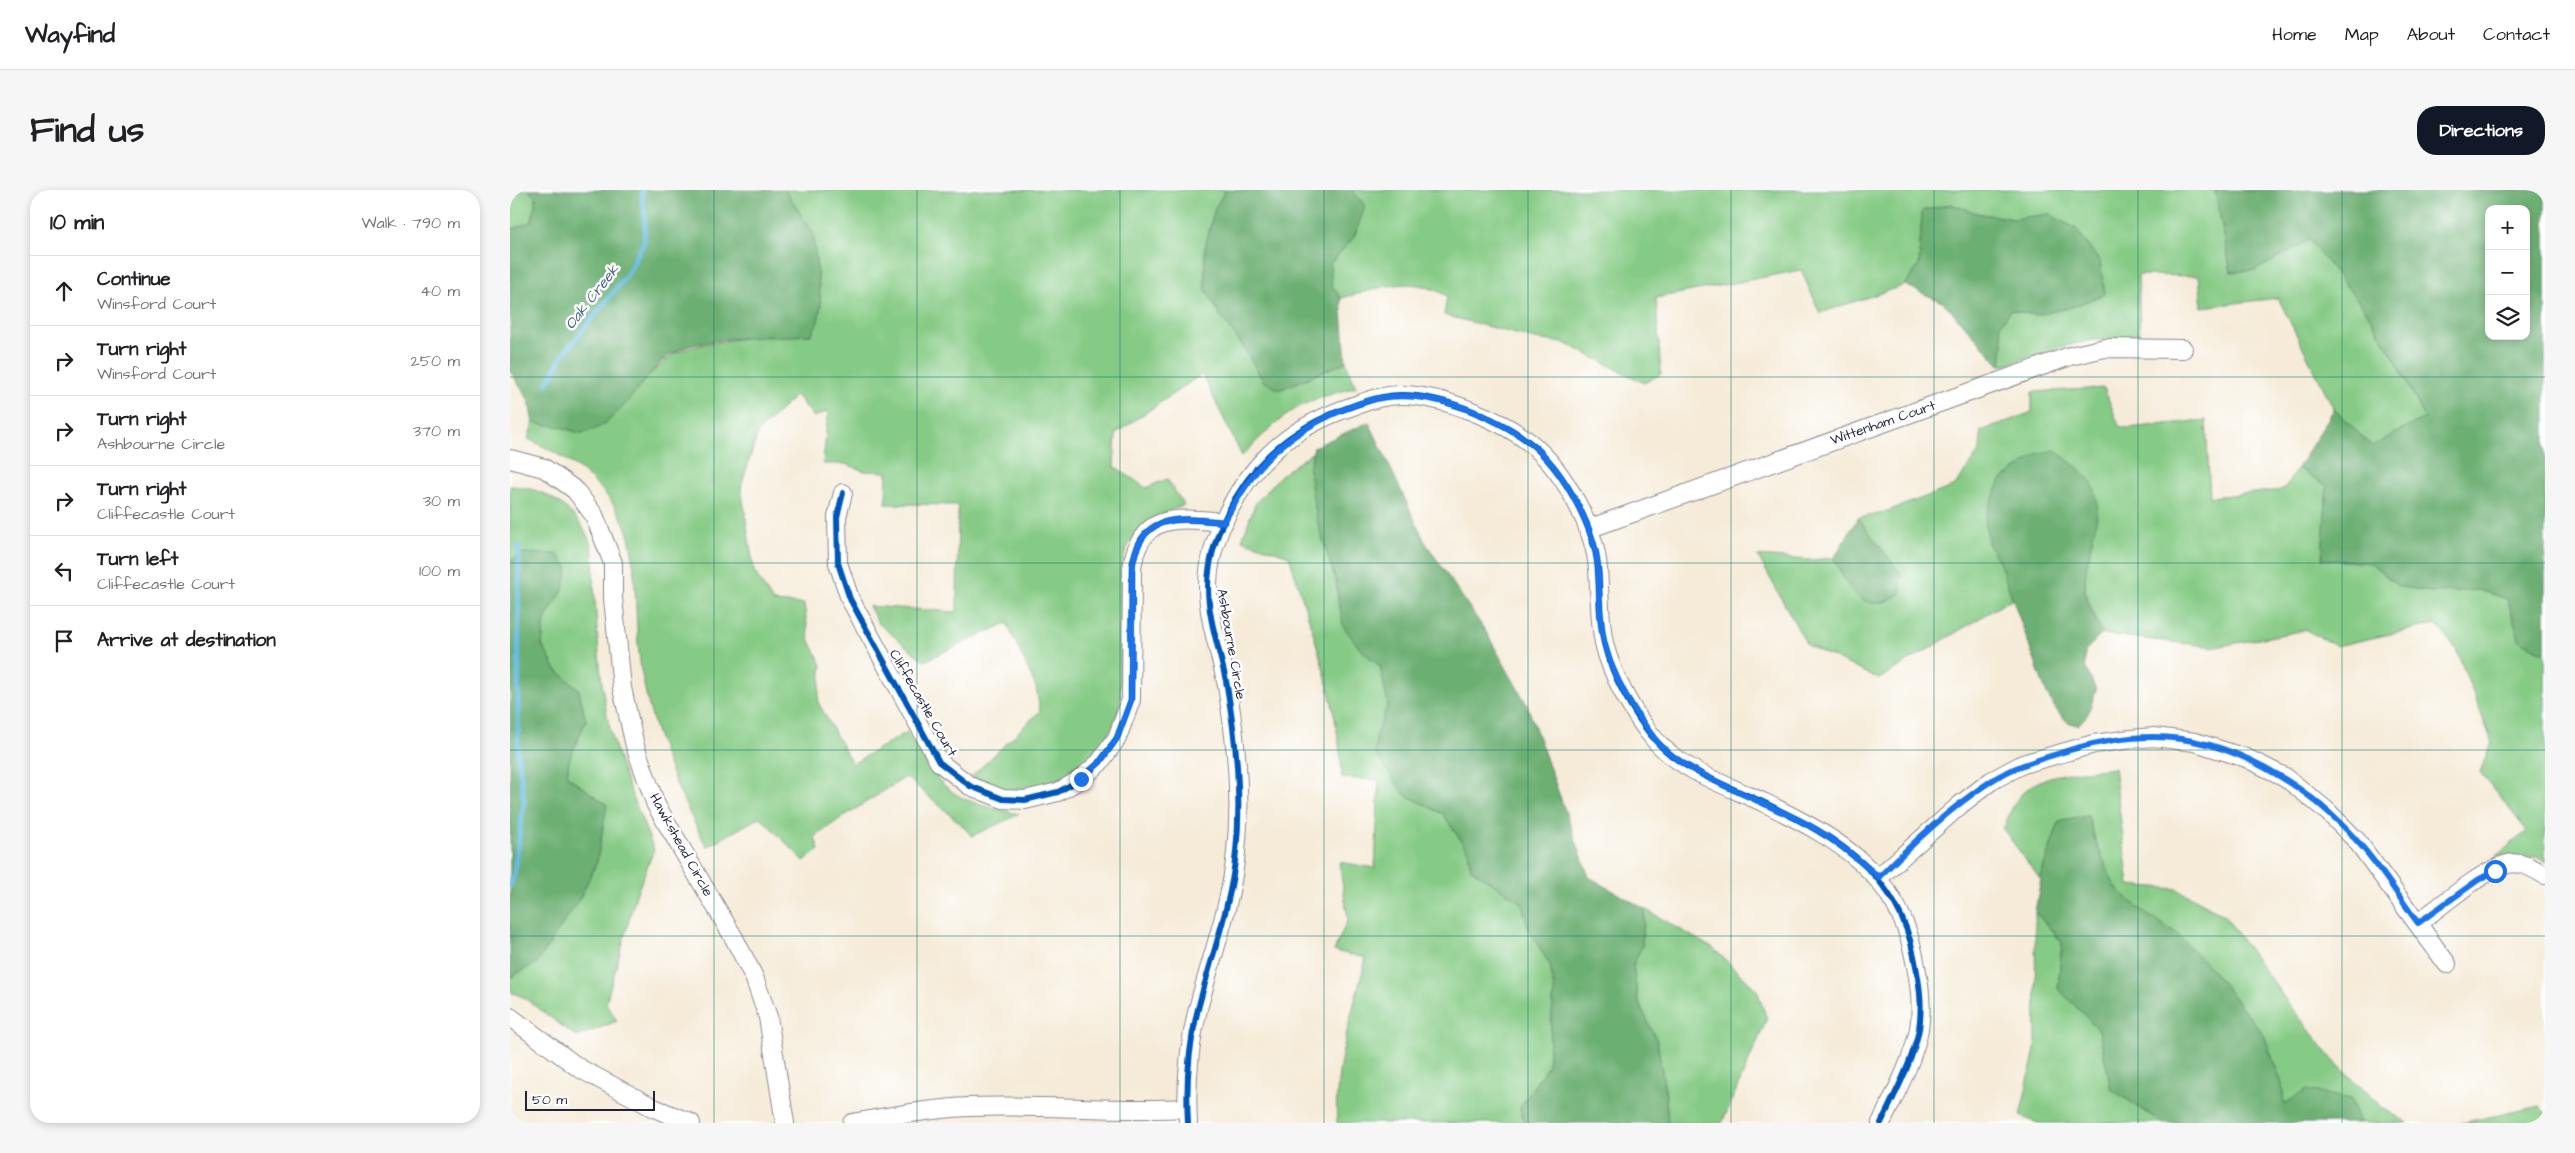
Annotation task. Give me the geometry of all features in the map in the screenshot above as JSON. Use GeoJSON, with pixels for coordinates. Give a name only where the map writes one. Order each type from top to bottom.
{"type":"FeatureCollection","features":[{"type":"Feature","properties":{"kind":"street","name":"Wittenham Court"},"geometry":{"type":"LineString","coordinates":[[1588,529],[2070,356],[2105,348],[2183,349]]}},
{"type":"Feature","properties":{"kind":"street","name":"Ashbourne Circle"},"geometry":{"type":"LineString","coordinates":[[1188,1116],[1186,1080],[1196,1016],[1221,929],[1236,856],[1239,806],[1237,762],[1226,683],[1212,621],[1208,588],[1211,556],[1224,522],[1252,476],[1268,456],[1306,427],[1346,408],[1376,398],[1404,395],[1474,410],[1534,445],[1551,464],[1577,503],[1588,529],[1598,566],[1597,593],[1604,642],[1612,666],[1619,684],[1656,740],[1685,765],[1806,823],[1848,849],[1879,877],[1896,905],[1910,937],[1922,996],[1919,1033],[1881,1123]]}},
{"type":"Feature","properties":{"kind":"street","name":"Hawkshead Circle"},"geometry":{"type":"LineString","coordinates":[[510,459],[544,468],[576,490],[594,515],[613,563],[612,598],[622,688],[635,746],[656,805],[734,938],[754,978],[768,1017],[785,1123]]}},
{"type":"Feature","properties":{"kind":"street","name":"Cliffecastle Court"},"geometry":{"type":"LineString","coordinates":[[843,493],[837,517],[838,563],[850,599],[939,762],[970,786],[1002,800],[1024,800],[1058,792],[1081,779],[1100,762],[1117,738],[1131,700],[1132,568],[1134,549],[1144,534],[1161,523],[1176,518],[1224,522]]}},
{"type":"Feature","properties":{"kind":"street"},"geometry":{"type":"LineString","coordinates":[[1879,877],[1960,805],[1992,781],[2023,764],[2094,744],[2154,737],[2203,745],[2246,758],[2285,777],[2326,810],[2358,841],[2447,964]]}},
{"type":"Feature","properties":{"kind":"street"},"geometry":{"type":"LineString","coordinates":[[2418,923],[2478,880],[2509,864],[2525,865],[2545,875]]}},
{"type":"Feature","properties":{"kind":"street"},"geometry":{"type":"LineString","coordinates":[[510,1017],[579,1068],[654,1108],[691,1123]]}},
{"type":"Feature","properties":{"kind":"street"},"geometry":{"type":"LineString","coordinates":[[852,1123],[922,1111],[971,1107],[1142,1110],[1188,1116]]}},
{"type":"Feature","properties":{"kind":"green space"},"geometry":{"type":"Polygon","coordinates":[[[510,190],[528,190],[536,197],[532,222],[510,230],[510,190]]]}},
{"type":"Feature","properties":{"kind":"green space"},"geometry":{"type":"Polygon","coordinates":[[[528,190],[785,190],[813,233],[821,305],[818,322],[811,335],[742,338],[706,342],[675,352],[652,371],[619,411],[595,429],[579,433],[559,427],[533,423],[528,399],[510,371],[510,230],[532,221],[536,198],[528,190]]]}},
{"type":"Feature","properties":{"kind":"green space"},"geometry":{"type":"Polygon","coordinates":[[[785,190],[1226,190],[1215,208],[1205,248],[1205,288],[1220,315],[1279,390],[1346,362],[1356,387],[1311,401],[1291,412],[1274,425],[1242,456],[1202,374],[1116,433],[1114,466],[1146,488],[1167,479],[1184,505],[1154,519],[1138,531],[1132,539],[1123,560],[1120,704],[1112,728],[1097,750],[1084,764],[1063,779],[1026,791],[1007,791],[971,777],[1040,711],[1036,687],[1007,623],[924,661],[878,623],[869,606],[957,612],[958,505],[886,504],[887,472],[864,471],[846,464],[823,464],[828,411],[814,417],[796,395],[758,432],[741,487],[754,571],[773,602],[804,604],[809,639],[822,665],[818,702],[852,764],[907,732],[930,769],[951,791],[978,804],[1020,814],[972,836],[960,823],[906,777],[838,820],[815,837],[819,850],[804,861],[760,817],[707,847],[667,761],[646,693],[639,654],[632,552],[627,532],[619,514],[595,483],[580,469],[528,439],[533,423],[563,427],[580,433],[675,353],[704,344],[752,337],[811,335],[821,305],[813,233],[785,190]]]}},
{"type":"Feature","properties":{"kind":"green space"},"geometry":{"type":"Polygon","coordinates":[[[1226,190],[1352,190],[1365,206],[1354,237],[1330,264],[1332,286],[1341,298],[1346,362],[1279,390],[1263,381],[1244,348],[1220,315],[1205,288],[1205,248],[1215,208],[1226,190]]]}},
{"type":"Feature","properties":{"kind":"green space"},"geometry":{"type":"Polygon","coordinates":[[[1352,190],[2215,190],[2231,272],[2256,270],[2309,239],[2365,309],[2395,359],[2425,418],[2372,446],[2334,409],[2278,298],[2202,307],[2199,276],[2138,275],[2140,337],[2093,340],[2061,347],[2001,366],[2003,343],[2000,325],[2011,310],[2035,315],[2069,308],[2105,294],[2100,261],[2076,229],[2049,214],[2014,219],[1976,213],[1951,204],[1922,211],[1919,266],[1905,285],[1820,313],[1801,270],[1656,298],[1661,374],[1644,383],[1565,343],[1535,339],[1444,315],[1447,296],[1420,285],[1407,284],[1382,287],[1341,298],[1332,286],[1330,264],[1354,237],[1365,206],[1352,190]]]}},
{"type":"Feature","properties":{"kind":"green space"},"geometry":{"type":"Polygon","coordinates":[[[2215,190],[2545,190],[2545,653],[2520,641],[2507,599],[2479,590],[2431,592],[2398,586],[2371,563],[2322,559],[2327,486],[2298,468],[2334,409],[2372,446],[2425,418],[2395,359],[2365,309],[2309,240],[2256,270],[2231,272],[2215,190]]]}},
{"type":"Feature","properties":{"kind":"green space"},"geometry":{"type":"Polygon","coordinates":[[[1951,204],[1976,213],[2014,219],[2049,214],[2076,229],[2100,262],[2105,294],[2069,308],[2035,315],[2011,310],[2000,325],[2003,343],[2001,366],[1944,303],[1905,285],[1919,265],[1922,211],[1951,204]]]}},
{"type":"Feature","properties":{"kind":"green space"},"geometry":{"type":"Polygon","coordinates":[[[2104,388],[2119,426],[2127,428],[2206,420],[2210,497],[2283,490],[2298,468],[2327,486],[2322,559],[2371,563],[2398,586],[2431,592],[2479,590],[2507,599],[2520,641],[2545,653],[2545,862],[2537,857],[2496,856],[2527,831],[2480,772],[2492,742],[2456,649],[2436,624],[2336,646],[2306,630],[2216,647],[2102,634],[2085,593],[2086,562],[2091,541],[1988,543],[1999,561],[2013,598],[1879,679],[1807,645],[1758,556],[1809,560],[1834,558],[1846,583],[1901,575],[1858,518],[1879,514],[1955,486],[1980,450],[1981,431],[2032,412],[2032,392],[2104,388]]]}},
{"type":"Feature","properties":{"kind":"green space"},"geometry":{"type":"Polygon","coordinates":[[[1369,422],[1425,542],[1486,632],[1527,705],[1589,877],[1645,909],[1642,946],[1633,965],[1638,1001],[1657,1041],[1668,1123],[1525,1123],[1520,1108],[1548,1065],[1554,989],[1550,965],[1528,928],[1522,903],[1471,869],[1468,851],[1443,814],[1404,794],[1375,753],[1376,736],[1388,704],[1380,666],[1360,649],[1343,626],[1336,581],[1318,524],[1309,469],[1314,447],[1369,422]]]}},
{"type":"Feature","properties":{"kind":"green space"},"geometry":{"type":"Polygon","coordinates":[[[2055,450],[2078,468],[2088,479],[2095,491],[2097,502],[2097,514],[2085,578],[2085,591],[2102,634],[2085,651],[2085,666],[2096,690],[2088,714],[2078,725],[2072,724],[2063,717],[2055,708],[2046,692],[1999,561],[1988,543],[1985,517],[2001,480],[2037,454],[2055,450]]]}},
{"type":"Feature","properties":{"kind":"green space"},"geometry":{"type":"Polygon","coordinates":[[[1313,452],[1309,469],[1312,492],[1318,524],[1336,581],[1338,604],[1360,649],[1380,666],[1388,704],[1376,736],[1393,778],[1404,794],[1443,814],[1468,851],[1471,869],[1522,903],[1528,928],[1550,965],[1554,989],[1548,1065],[1520,1108],[1525,1123],[1337,1123],[1338,1081],[1341,1061],[1366,958],[1334,951],[1348,919],[1339,862],[1375,868],[1379,780],[1342,778],[1336,722],[1330,694],[1315,638],[1289,556],[1242,540],[1255,504],[1281,475],[1313,452]]]}},
{"type":"Feature","properties":{"kind":"green space"},"geometry":{"type":"Polygon","coordinates":[[[510,486],[536,491],[559,503],[578,521],[591,544],[598,648],[606,710],[620,764],[654,850],[636,895],[606,1003],[617,1021],[577,1037],[523,997],[510,992],[510,977],[513,977],[607,805],[567,776],[569,760],[586,720],[578,688],[556,670],[542,645],[545,619],[563,590],[522,553],[510,562],[510,486]]]}},
{"type":"Feature","properties":{"kind":"green space"},"geometry":{"type":"Polygon","coordinates":[[[1858,518],[1901,574],[1901,594],[1885,602],[1870,603],[1856,595],[1850,588],[1834,558],[1858,518]]]}},
{"type":"Feature","properties":{"kind":"green space"},"geometry":{"type":"Polygon","coordinates":[[[521,553],[557,554],[568,568],[563,590],[545,619],[542,645],[556,670],[578,688],[586,720],[569,760],[567,776],[607,805],[597,862],[580,898],[537,963],[510,977],[510,562],[521,553]]]}},
{"type":"Feature","properties":{"kind":"green space"},"geometry":{"type":"Polygon","coordinates":[[[2114,768],[2129,885],[2177,889],[2224,915],[2288,1003],[2333,1060],[2384,1109],[2408,1123],[2360,1123],[2351,1099],[2284,1105],[2282,1084],[2264,1035],[2209,966],[2175,932],[2146,914],[2115,887],[2096,843],[2088,816],[2059,822],[2040,879],[2003,829],[2019,797],[2028,788],[2050,777],[2114,768]]]}},
{"type":"Feature","properties":{"kind":"green space"},"geometry":{"type":"Polygon","coordinates":[[[2088,816],[2096,843],[2115,887],[2146,914],[2175,932],[2209,966],[2264,1035],[2282,1084],[2284,1104],[2307,1090],[2351,1099],[2360,1123],[2163,1123],[2111,1089],[2099,1030],[2058,989],[2062,942],[2035,912],[2043,868],[2059,822],[2088,816]]]}},
{"type":"Feature","properties":{"kind":"green space"},"geometry":{"type":"Polygon","coordinates":[[[1645,909],[1714,949],[1757,990],[1767,1019],[1722,1123],[1668,1123],[1657,1041],[1638,1001],[1633,965],[1642,946],[1645,909]]]}},
{"type":"Feature","properties":{"kind":"green space"},"geometry":{"type":"Polygon","coordinates":[[[2035,912],[2062,943],[2058,989],[2099,1030],[2111,1089],[2163,1123],[2038,1123],[2020,1116],[2036,1045],[2035,912]]]}},
{"type":"Feature","properties":{"kind":"green space"},"geometry":{"type":"Polygon","coordinates":[[[2540,1106],[2545,1112],[2545,1123],[2461,1123],[2540,1106]]]}},
{"type":"Feature","properties":{"kind":"waterway","name":"Oak Creek"},"geometry":{"type":"LineString","coordinates":[[547,384],[564,353],[627,275],[644,242],[645,218],[642,190]]}},
{"type":"Feature","properties":{"kind":"waterway","name":"Oak Creek"},"geometry":{"type":"LineString","coordinates":[[510,886],[514,874],[524,802],[518,755],[519,545]]}},
{"type":"Feature","properties":{"kind":"cycle path"},"geometry":{"type":"LineString","coordinates":[[1188,1123],[1187,1095],[1192,1041],[1202,993],[1230,893],[1238,831],[1238,789],[1233,727],[1227,686],[1210,612],[1208,587],[1213,551],[1226,516],[1235,499],[1257,468],[1278,447],[1310,425],[1344,409],[1389,396],[1401,395],[1435,399],[1473,411],[1524,438],[1547,459],[1568,488],[1585,520],[1596,553],[1601,624],[1607,655],[1624,694],[1647,730],[1666,751],[1693,770],[1793,817],[1840,845],[1879,880],[1894,902],[1906,927],[1914,956],[1921,1010],[1919,1029],[1908,1065],[1881,1123]]}},
{"type":"Feature","properties":{"kind":"cycle path"},"geometry":{"type":"LineString","coordinates":[[843,493],[837,517],[838,563],[850,599],[939,762],[970,786],[1003,799],[1025,800],[1058,792],[1081,779],[1100,762],[1117,738],[1131,700],[1132,568],[1136,549],[1143,536],[1153,527],[1164,522],[1192,519],[1224,522]]}},
{"type":"Feature","properties":{"kind":"route"},"geometry":{"type":"LineString","coordinates":[[1081,779],[1100,762],[1117,738],[1131,700],[1132,568],[1134,549],[1144,534],[1161,523],[1176,518],[1224,522],[1240,493],[1268,456],[1306,427],[1346,408],[1376,398],[1404,395],[1474,410],[1503,425],[1534,445],[1551,464],[1577,503],[1588,529],[1598,566],[1597,593],[1604,642],[1612,666],[1619,684],[1656,740],[1685,765],[1806,823],[1848,849],[1879,877],[1960,805],[1992,781],[2023,764],[2094,744],[2154,737],[2195,742],[2246,758],[2285,777],[2326,810],[2358,841],[2418,923],[2478,880],[2495,871]]}}]}
